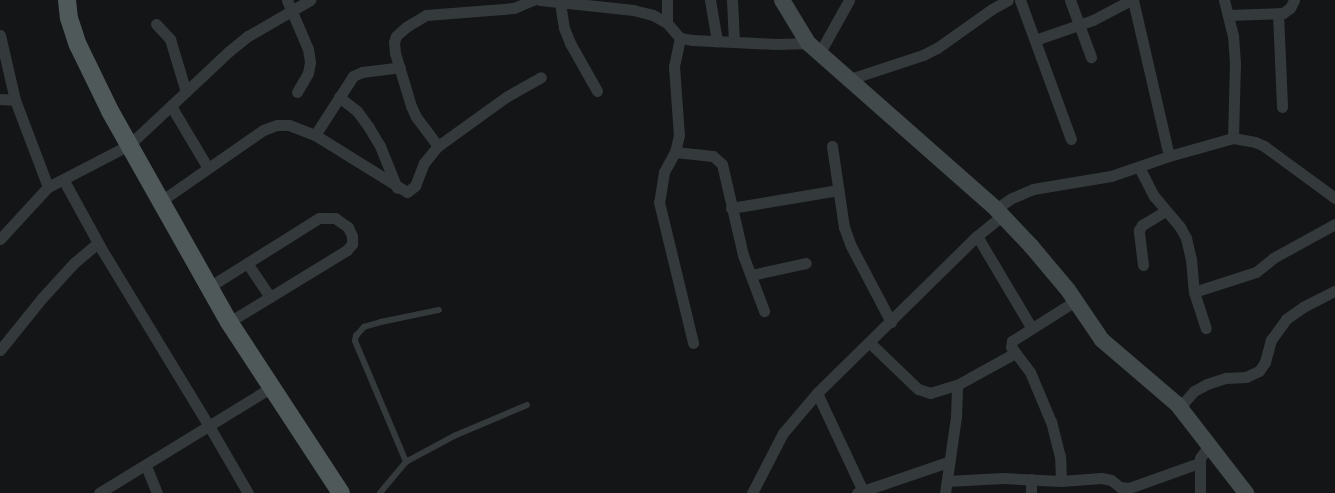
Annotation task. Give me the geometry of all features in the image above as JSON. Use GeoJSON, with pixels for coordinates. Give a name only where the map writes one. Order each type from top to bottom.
{"type":"FeatureCollection","features":[{"type":"Feature","properties":{"kind":"main road"},"geometry":{"type":"LineString","coordinates":[[67,0],[69,18],[78,45],[129,145],[229,322],[341,493]]}},
{"type":"Feature","properties":{"kind":"street"},"geometry":{"type":"LineString","coordinates":[[0,239],[48,187],[129,145],[234,46],[289,6],[310,0]]}},
{"type":"Feature","properties":{"kind":"street"},"geometry":{"type":"LineString","coordinates":[[456,0],[456,12]]}},
{"type":"Feature","properties":{"kind":"street"},"geometry":{"type":"LineString","coordinates":[[438,146],[416,117],[394,42],[406,27],[426,15],[514,8],[533,0]]}},
{"type":"Feature","properties":{"kind":"street"},"geometry":{"type":"LineString","coordinates":[[540,0],[633,10],[654,15],[666,23],[680,38],[813,49]]}},
{"type":"Feature","properties":{"kind":"street"},"geometry":{"type":"LineString","coordinates":[[666,23],[667,0]]}},
{"type":"Feature","properties":{"kind":"street"},"geometry":{"type":"LineString","coordinates":[[710,0],[717,42]]}},
{"type":"Feature","properties":{"kind":"street"},"geometry":{"type":"LineString","coordinates":[[732,0],[734,42]]}},
{"type":"Feature","properties":{"kind":"street"},"geometry":{"type":"LineString","coordinates":[[782,0],[813,49],[999,212],[1048,265],[1102,340],[1180,407],[1246,493]]}},
{"type":"Feature","properties":{"kind":"street"},"geometry":{"type":"LineString","coordinates":[[813,49],[849,0]]}},
{"type":"Feature","properties":{"kind":"street"},"geometry":{"type":"LineString","coordinates":[[847,80],[930,51],[1008,0]]}},
{"type":"Feature","properties":{"kind":"street"},"geometry":{"type":"LineString","coordinates":[[1020,0],[1070,139]]}},
{"type":"Feature","properties":{"kind":"street"},"geometry":{"type":"LineString","coordinates":[[1070,0],[1090,57]]}},
{"type":"Feature","properties":{"kind":"street"},"geometry":{"type":"LineString","coordinates":[[1035,40],[1079,26],[1132,0],[1169,156]]}},
{"type":"Feature","properties":{"kind":"street"},"geometry":{"type":"LineString","coordinates":[[1224,0],[1235,63],[1233,138]]}},
{"type":"Feature","properties":{"kind":"street"},"geometry":{"type":"LineString","coordinates":[[1228,15],[1278,14],[1290,8],[1294,0]]}},
{"type":"Feature","properties":{"kind":"street"},"geometry":{"type":"LineString","coordinates":[[560,3],[564,28],[570,43],[597,91]]}},
{"type":"Feature","properties":{"kind":"street"},"geometry":{"type":"LineString","coordinates":[[289,6],[308,49],[310,62],[308,73],[297,92]]}},
{"type":"Feature","properties":{"kind":"street"},"geometry":{"type":"LineString","coordinates":[[1278,14],[1282,107]]}},
{"type":"Feature","properties":{"kind":"street"},"geometry":{"type":"LineString","coordinates":[[156,24],[170,39],[186,92]]}},
{"type":"Feature","properties":{"kind":"street"},"geometry":{"type":"LineString","coordinates":[[0,36],[15,100],[48,187]]}},
{"type":"Feature","properties":{"kind":"street"},"geometry":{"type":"LineString","coordinates":[[680,38],[674,66],[679,135],[675,152],[664,172],[660,202],[693,343]]}},
{"type":"Feature","properties":{"kind":"street"},"geometry":{"type":"LineString","coordinates":[[316,135],[352,76],[362,72],[400,67]]}},
{"type":"Feature","properties":{"kind":"street"},"geometry":{"type":"LineString","coordinates":[[161,201],[263,130],[277,125],[289,125],[316,135],[407,192],[412,190],[424,163],[438,146],[506,97],[540,77]]}},
{"type":"Feature","properties":{"kind":"street"},"geometry":{"type":"LineString","coordinates":[[339,97],[368,126],[380,146],[398,188]]}},
{"type":"Feature","properties":{"kind":"street"},"geometry":{"type":"LineString","coordinates":[[0,99],[15,100]]}},
{"type":"Feature","properties":{"kind":"street"},"geometry":{"type":"LineString","coordinates":[[171,106],[208,168]]}},
{"type":"Feature","properties":{"kind":"street"},"geometry":{"type":"LineString","coordinates":[[752,493],[783,433],[817,392],[870,343],[977,236],[1012,198],[1033,189],[1090,181],[1233,138],[1255,142],[1264,146],[1335,198]]}},
{"type":"Feature","properties":{"kind":"street"},"geometry":{"type":"LineString","coordinates":[[832,146],[844,227],[851,246],[891,322]]}},
{"type":"Feature","properties":{"kind":"street"},"geometry":{"type":"LineString","coordinates":[[675,152],[713,156],[718,159],[724,170],[731,208],[764,311]]}},
{"type":"Feature","properties":{"kind":"street"},"geometry":{"type":"LineString","coordinates":[[1139,167],[1147,185],[1186,238],[1191,259],[1194,292],[1206,328]]}},
{"type":"Feature","properties":{"kind":"street"},"geometry":{"type":"LineString","coordinates":[[63,179],[98,243],[248,493]]}},
{"type":"Feature","properties":{"kind":"street"},"geometry":{"type":"LineString","coordinates":[[731,208],[838,190]]}},
{"type":"Feature","properties":{"kind":"street"},"geometry":{"type":"LineString","coordinates":[[1143,265],[1139,230],[1142,224],[1165,210]]}},
{"type":"Feature","properties":{"kind":"street"},"geometry":{"type":"LineString","coordinates":[[210,287],[319,218],[334,218],[348,227],[352,236],[352,244],[347,250],[229,322]]}},
{"type":"Feature","properties":{"kind":"street"},"geometry":{"type":"LineString","coordinates":[[1194,292],[1256,272],[1273,258],[1335,224]]}},
{"type":"Feature","properties":{"kind":"street"},"geometry":{"type":"LineString","coordinates":[[977,236],[1031,328]]}},
{"type":"Feature","properties":{"kind":"street"},"geometry":{"type":"LineString","coordinates":[[0,350],[42,298],[74,263],[98,243]]}},
{"type":"Feature","properties":{"kind":"street"},"geometry":{"type":"LineString","coordinates":[[247,263],[270,298]]}},
{"type":"Feature","properties":{"kind":"street"},"geometry":{"type":"LineString","coordinates":[[751,275],[806,263]]}},
{"type":"Feature","properties":{"kind":"street"},"geometry":{"type":"LineString","coordinates":[[1180,407],[1194,391],[1207,384],[1226,378],[1246,377],[1259,371],[1265,362],[1271,340],[1286,319],[1303,307],[1335,291]]}},
{"type":"Feature","properties":{"kind":"street"},"geometry":{"type":"LineString","coordinates":[[1061,481],[1058,443],[1051,422],[1030,372],[1011,347],[1012,341],[1075,301]]}},
{"type":"Feature","properties":{"kind":"street"},"geometry":{"type":"LineString","coordinates":[[870,343],[918,390],[930,393],[957,385],[1015,353]]}},
{"type":"Feature","properties":{"kind":"street"},"geometry":{"type":"LineString","coordinates":[[945,493],[948,462],[956,418],[957,385]]}},
{"type":"Feature","properties":{"kind":"street"},"geometry":{"type":"LineString","coordinates":[[99,493],[146,466],[272,387]]}},
{"type":"Feature","properties":{"kind":"street"},"geometry":{"type":"LineString","coordinates":[[817,392],[852,463],[860,492],[948,462]]}},
{"type":"Feature","properties":{"kind":"street"},"geometry":{"type":"LineString","coordinates":[[1200,493],[1199,462],[1203,451],[1210,444]]}},
{"type":"Feature","properties":{"kind":"street"},"geometry":{"type":"LineString","coordinates":[[947,481],[1031,479],[1061,481],[1108,478],[1124,489],[1143,489],[1199,462]]}},
{"type":"Feature","properties":{"kind":"street"},"geometry":{"type":"LineString","coordinates":[[146,466],[157,493]]}},
{"type":"Feature","properties":{"kind":"street"},"geometry":{"type":"LineString","coordinates":[[1031,479],[1031,493]]}},
{"type":"Feature","properties":{"kind":"street"},"geometry":{"type":"LineString","coordinates":[[1086,480],[1087,493]]}},
{"type":"Feature","properties":{"kind":"lane"},"geometry":{"type":"LineString","coordinates":[[406,462],[355,342],[356,336],[364,327],[439,310]]}},
{"type":"Feature","properties":{"kind":"lane"},"geometry":{"type":"LineString","coordinates":[[380,493],[406,462],[454,436],[527,405]]}}]}
